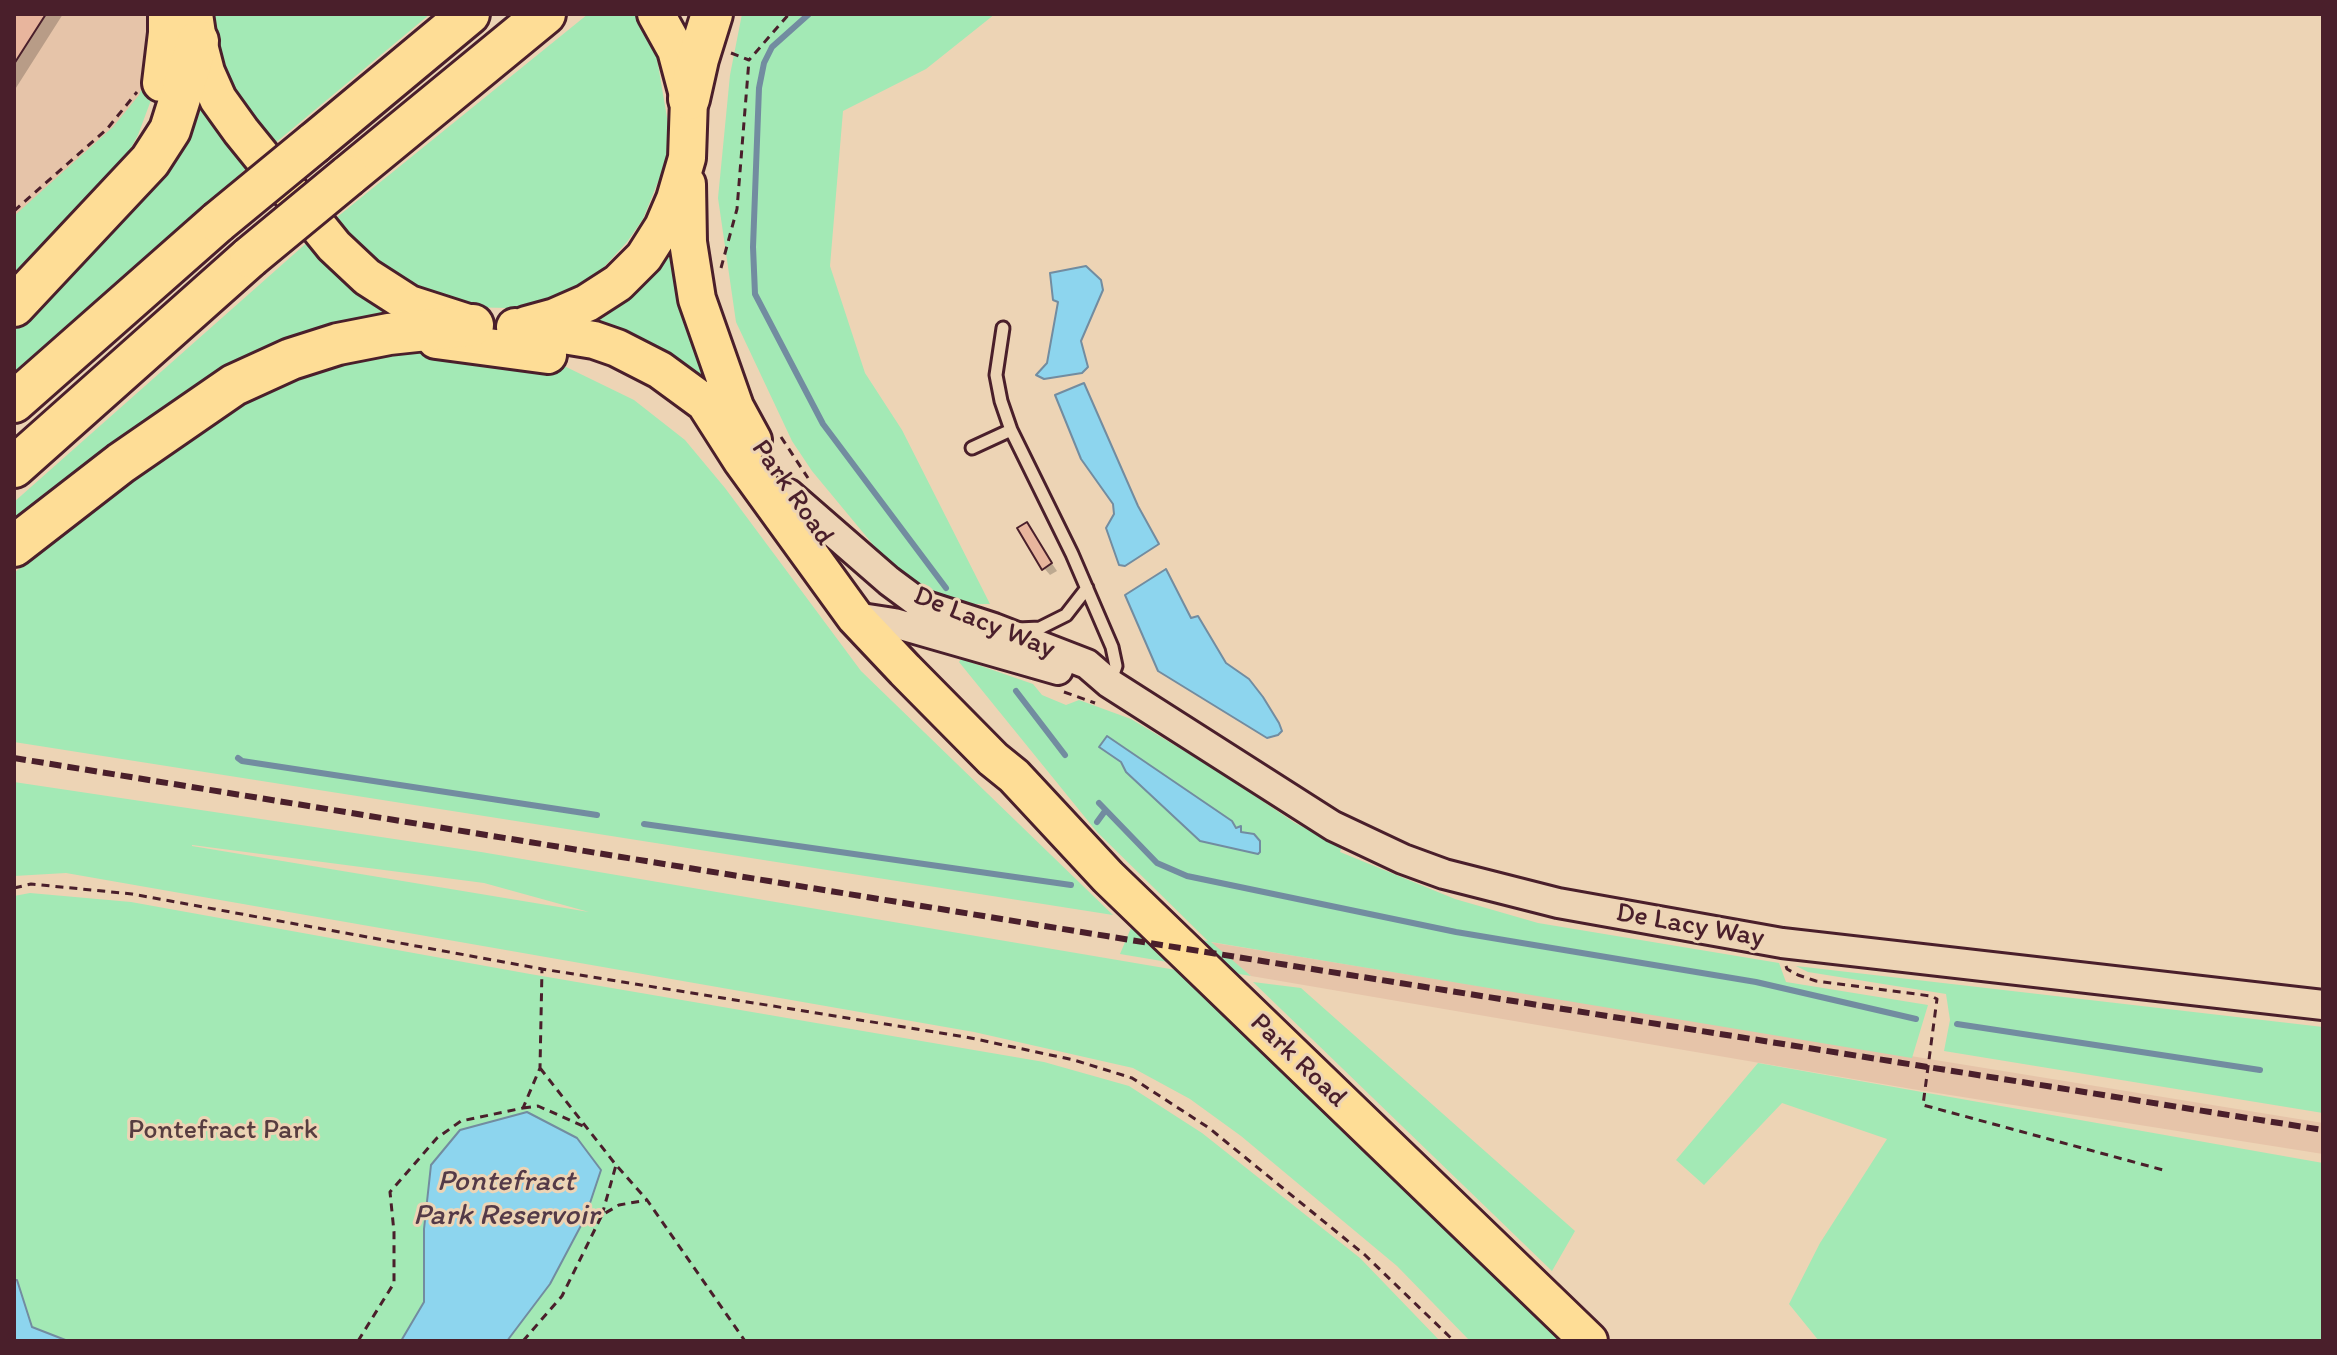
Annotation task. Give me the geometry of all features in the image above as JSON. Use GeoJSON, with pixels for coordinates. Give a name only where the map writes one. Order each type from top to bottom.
{"type":"FeatureCollection","features":[{"type":"Feature","properties":{"kind":"highway"},"geometry":{"type":"LineString","coordinates":[[14,402],[218,222],[469,14]]}},
{"type":"Feature","properties":{"kind":"highway"},"geometry":{"type":"LineString","coordinates":[[14,467],[250,257],[545,14]]}},
{"type":"Feature","properties":{"kind":"highway"},"geometry":{"type":"LineString","coordinates":[[689,99],[712,14]]}},
{"type":"Feature","properties":{"kind":"highway"},"geometry":{"type":"LineString","coordinates":[[14,306],[150,161],[170,130],[196,27]]}},
{"type":"Feature","properties":{"kind":"highway"},"geometry":{"type":"LineString","coordinates":[[109,203],[144,135],[151,82]]}},
{"type":"Feature","properties":{"kind":"highway"},"geometry":{"type":"LineString","coordinates":[[14,546],[121,463],[234,385],[291,359],[338,344],[389,334],[473,325]]}},
{"type":"Feature","properties":{"kind":"main road"},"geometry":{"type":"LineString","coordinates":[[151,82],[167,33],[167,14]]}},
{"type":"Feature","properties":{"kind":"main road"},"geometry":{"type":"LineString","coordinates":[[196,27],[206,72],[218,99],[334,246],[367,277],[409,304],[473,325],[515,327],[555,317],[587,303],[618,283],[644,257],[669,213],[687,158],[689,99],[676,50],[656,14]]}},
{"type":"Feature","properties":{"kind":"main road","name":"Park Road"},"geometry":{"type":"LineString","coordinates":[[687,158],[688,242],[697,299],[735,407],[855,617],[993,759],[1014,776],[1108,877],[1589,1341]]}},
{"type":"Feature","properties":{"kind":"main road","name":"Park Road"},"geometry":{"type":"LineString","coordinates":[[515,327],[594,340],[660,370],[705,403],[763,453],[801,490],[820,536],[1004,753],[1014,776]]}},
{"type":"Feature","properties":{"kind":"main road"},"geometry":{"type":"LineString","coordinates":[[389,334],[533,352],[589,363],[625,376],[763,453]]}},
{"type":"Feature","properties":{"kind":"street","name":"De Lacy Way"},"geometry":{"type":"LineString","coordinates":[[801,490],[889,581],[920,604],[994,628],[1087,664],[1106,694]]}},
{"type":"Feature","properties":{"kind":"street","name":"De Lacy Way"},"geometry":{"type":"LineString","coordinates":[[855,617],[894,623],[1106,694],[1212,746],[1333,826],[1403,859],[1444,874],[1519,894],[1782,943],[2323,1005]]}},
{"type":"Feature","properties":{"kind":"lane"},"geometry":{"type":"LineString","coordinates":[[1003,328],[996,375],[1001,401],[1011,430],[1116,656],[1116,666],[1106,694]]}},
{"type":"Feature","properties":{"kind":"lane"},"geometry":{"type":"LineString","coordinates":[[972,448],[1011,430]]}},
{"type":"Feature","properties":{"kind":"lane"},"geometry":{"type":"LineString","coordinates":[[994,628],[1040,628],[1066,615],[1087,588]]}},
{"type":"Feature","properties":{"kind":"path"},"geometry":{"type":"LineString","coordinates":[[721,267],[737,209],[749,60],[789,14]]}},
{"type":"Feature","properties":{"kind":"path"},"geometry":{"type":"LineString","coordinates":[[727,51],[749,60]]}},
{"type":"Feature","properties":{"kind":"path"},"geometry":{"type":"LineString","coordinates":[[14,211],[107,129],[151,82]]}},
{"type":"Feature","properties":{"kind":"path"},"geometry":{"type":"LineString","coordinates":[[763,453],[796,463],[801,490]]}},
{"type":"Feature","properties":{"kind":"path"},"geometry":{"type":"LineString","coordinates":[[1061,691],[1106,694]]}},
{"type":"Feature","properties":{"kind":"path"},"geometry":{"type":"LineString","coordinates":[[14,888],[31,884],[132,894],[542,969],[966,1037],[1074,1060],[1132,1078],[1209,1128],[1365,1255],[1454,1341]]}},
{"type":"Feature","properties":{"kind":"path"},"geometry":{"type":"LineString","coordinates":[[1782,943],[1787,969],[1798,975],[1816,981],[1937,999],[1923,1105],[2167,1171]]}},
{"type":"Feature","properties":{"kind":"path"},"geometry":{"type":"LineString","coordinates":[[523,1108],[540,1068],[542,969]]}},
{"type":"Feature","properties":{"kind":"path"},"geometry":{"type":"LineString","coordinates":[[540,1068],[647,1200],[745,1341]]}},
{"type":"Feature","properties":{"kind":"path"},"geometry":{"type":"LineString","coordinates":[[358,1341],[394,1283],[390,1192],[437,1138],[461,1121],[538,1106],[586,1127]]}},
{"type":"Feature","properties":{"kind":"path"},"geometry":{"type":"LineString","coordinates":[[523,1341],[562,1296],[602,1215],[616,1165]]}},
{"type":"Feature","properties":{"kind":"path"},"geometry":{"type":"LineString","coordinates":[[602,1215],[619,1205],[647,1200]]}},
{"type":"Feature","properties":{"kind":"shaded area"},"geometry":{"type":"Polygon","coordinates":[[[14,14],[160,14],[145,105],[14,234],[14,14]]]}},
{"type":"Feature","properties":{"kind":"shaded area"},"geometry":{"type":"Polygon","coordinates":[[[1209,942],[2323,1123],[2323,1154],[1912,1089],[1251,976],[1209,942]]]}},
{"type":"Feature","properties":{"kind":"green space"},"geometry":{"type":"Polygon","coordinates":[[[146,14],[163,14],[157,84],[138,135],[121,166],[14,289],[14,216],[113,127],[139,95],[149,72],[146,14]]]}},
{"type":"Feature","properties":{"kind":"green space"},"geometry":{"type":"Polygon","coordinates":[[[205,14],[430,14],[274,144],[224,82],[205,14]]]}},
{"type":"Feature","properties":{"kind":"green space"},"geometry":{"type":"Polygon","coordinates":[[[588,14],[636,14],[643,23],[655,47],[670,135],[668,157],[643,219],[603,268],[584,282],[542,302],[508,308],[463,307],[402,286],[331,222],[588,14]]]}},
{"type":"Feature","properties":{"kind":"green space"},"geometry":{"type":"Polygon","coordinates":[[[742,14],[995,14],[926,69],[843,111],[830,266],[865,373],[902,430],[990,604],[968,604],[925,591],[914,585],[875,547],[812,471],[792,441],[736,322],[718,198],[730,75],[742,14]]]}},
{"type":"Feature","properties":{"kind":"green space"},"geometry":{"type":"Polygon","coordinates":[[[197,96],[250,165],[14,377],[14,328],[160,175],[197,96]]]}},
{"type":"Feature","properties":{"kind":"green space"},"geometry":{"type":"Polygon","coordinates":[[[311,239],[364,297],[383,310],[415,324],[356,332],[14,535],[14,502],[311,239]]]}},
{"type":"Feature","properties":{"kind":"green space"},"geometry":{"type":"Polygon","coordinates":[[[678,240],[717,393],[668,355],[632,333],[590,320],[631,297],[678,240]]]}},
{"type":"Feature","properties":{"kind":"green space"},"geometry":{"type":"Polygon","coordinates":[[[400,349],[560,364],[634,400],[685,440],[725,488],[861,671],[1113,915],[14,742],[14,573],[154,460],[252,397],[338,359],[400,349]]]}},
{"type":"Feature","properties":{"kind":"green space"},"geometry":{"type":"Polygon","coordinates":[[[961,659],[1033,684],[1042,695],[1066,705],[1079,700],[1131,719],[1221,773],[1295,823],[1342,846],[1340,852],[1455,899],[1538,923],[1779,963],[1786,982],[1928,1005],[1912,1058],[1211,942],[1251,976],[1120,954],[1131,928],[1208,941],[1097,832],[959,662],[961,659]],[[1121,762],[1126,772],[1200,841],[1245,834],[1121,762]]]}},
{"type":"Feature","properties":{"kind":"green space"},"geometry":{"type":"Polygon","coordinates":[[[14,782],[481,852],[1188,972],[1566,1341],[1470,1341],[1397,1266],[1241,1136],[1190,1099],[1133,1068],[974,1032],[66,873],[14,876],[14,782]],[[192,845],[589,912],[484,883],[192,845]]]}},
{"type":"Feature","properties":{"kind":"green space","name":"Pontefract Park"},"geometry":{"type":"Polygon","coordinates":[[[30,893],[131,902],[1044,1062],[1129,1086],[1202,1133],[1360,1258],[1440,1341],[14,1341],[14,896],[30,893]]]}},
{"type":"Feature","properties":{"kind":"green space"},"geometry":{"type":"Polygon","coordinates":[[[1796,966],[2323,1027],[2323,1113],[1944,1051],[1950,1020],[1946,994],[1808,972],[1796,966]]]}},
{"type":"Feature","properties":{"kind":"green space"},"geometry":{"type":"Polygon","coordinates":[[[1253,982],[1301,988],[1575,1231],[1552,1271],[1253,982]]]}},
{"type":"Feature","properties":{"kind":"green space"},"geometry":{"type":"Polygon","coordinates":[[[1758,1063],[2323,1163],[2323,1341],[1819,1341],[1789,1304],[1820,1243],[1887,1139],[1782,1103],[1704,1185],[1676,1160],[1758,1063]]]}},
{"type":"Feature","properties":{"kind":"water"},"geometry":{"type":"Polygon","coordinates":[[[1086,266],[1101,280],[1103,290],[1081,341],[1088,367],[1082,373],[1044,379],[1036,375],[1047,363],[1058,302],[1053,300],[1050,273],[1086,266]]]}},
{"type":"Feature","properties":{"kind":"water"},"geometry":{"type":"Polygon","coordinates":[[[1084,383],[1138,506],[1159,544],[1125,566],[1119,565],[1106,528],[1114,514],[1113,504],[1081,459],[1055,395],[1084,383]]]}},
{"type":"Feature","properties":{"kind":"water"},"geometry":{"type":"Polygon","coordinates":[[[1166,569],[1191,618],[1198,616],[1226,663],[1249,679],[1263,697],[1279,723],[1282,731],[1278,735],[1267,738],[1158,671],[1125,595],[1166,569]]]}},
{"type":"Feature","properties":{"kind":"water"},"geometry":{"type":"Polygon","coordinates":[[[1107,736],[1232,821],[1236,828],[1241,826],[1241,832],[1254,834],[1260,841],[1260,852],[1200,841],[1126,772],[1121,762],[1099,747],[1107,736]]]}},
{"type":"Feature","properties":{"kind":"water","name":"Pontefract Park Reservoir"},"geometry":{"type":"Polygon","coordinates":[[[527,1112],[577,1138],[601,1170],[585,1218],[550,1284],[507,1341],[401,1341],[424,1302],[424,1229],[431,1165],[460,1130],[527,1112]]]}},
{"type":"Feature","properties":{"kind":"water"},"geometry":{"type":"Polygon","coordinates":[[[14,1280],[17,1280],[32,1327],[68,1341],[14,1341],[14,1280]]]}},
{"type":"Feature","properties":{"kind":"building"},"geometry":{"type":"Polygon","coordinates":[[[14,14],[46,14],[14,64],[14,14]]]}},
{"type":"Feature","properties":{"kind":"building"},"geometry":{"type":"Polygon","coordinates":[[[1027,522],[1052,563],[1042,570],[1017,528],[1027,522]]]}},
{"type":"Feature","properties":{"kind":"waterway"},"geometry":{"type":"LineString","coordinates":[[809,14],[772,47],[764,63],[759,88],[753,247],[755,294],[823,424],[946,588]]}},
{"type":"Feature","properties":{"kind":"waterway"},"geometry":{"type":"LineString","coordinates":[[1016,691],[1065,755]]}},
{"type":"Feature","properties":{"kind":"waterway"},"geometry":{"type":"LineString","coordinates":[[238,758],[597,815]]}},
{"type":"Feature","properties":{"kind":"waterway"},"geometry":{"type":"LineString","coordinates":[[1099,803],[1157,863],[1187,876],[1456,932],[1756,982],[1916,1019]]}},
{"type":"Feature","properties":{"kind":"waterway"},"geometry":{"type":"LineString","coordinates":[[1097,822],[1105,811]]}},
{"type":"Feature","properties":{"kind":"waterway"},"geometry":{"type":"LineString","coordinates":[[644,824],[1071,885]]}},
{"type":"Feature","properties":{"kind":"waterway"},"geometry":{"type":"LineString","coordinates":[[1957,1024],[2260,1070]]}},
{"type":"Feature","properties":{"kind":"railway"},"geometry":{"type":"LineString","coordinates":[[14,758],[2323,1130]]}}]}
